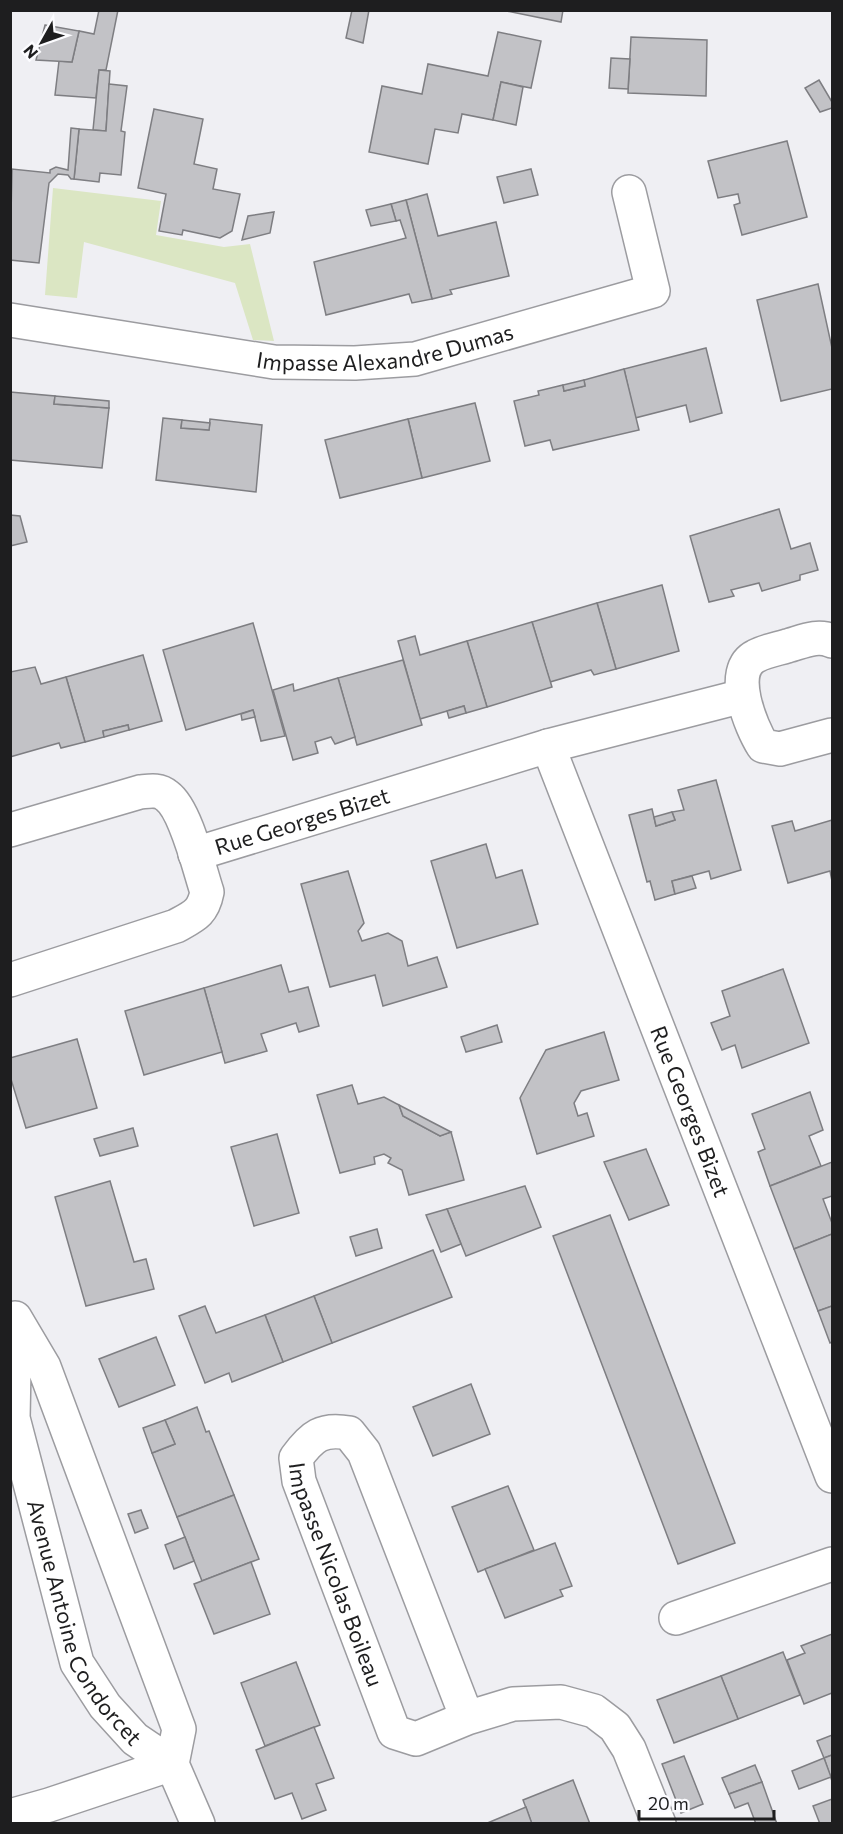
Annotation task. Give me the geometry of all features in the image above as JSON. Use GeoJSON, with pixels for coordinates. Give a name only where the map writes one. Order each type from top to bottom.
{"type":"FeatureCollection","features":[{"type":"Feature","properties":{"kind":"street","name":"Impasse Alexandre Dumas"},"geometry":{"type":"LineString","coordinates":[[10,320],[274,362],[355,363],[415,359],[654,291],[629,192]]}},
{"type":"Feature","properties":{"kind":"street"},"geometry":{"type":"LineString","coordinates":[[832,641],[816,638],[754,656],[745,668],[742,684],[743,696],[756,734],[763,746],[780,749],[832,735]]}},
{"type":"Feature","properties":{"kind":"street","name":"Rue Georges Bizet"},"geometry":{"type":"LineString","coordinates":[[195,854],[548,746],[743,696]]}},
{"type":"Feature","properties":{"kind":"street","name":"Rue Georges Bizet"},"geometry":{"type":"LineString","coordinates":[[548,746],[832,1476]]}},
{"type":"Feature","properties":{"kind":"street","name":"Rue Georges Bizet"},"geometry":{"type":"LineString","coordinates":[[10,830],[140,792],[156,790],[166,794],[176,804],[184,818],[207,892],[205,904],[196,915],[177,926],[10,980]]}},
{"type":"Feature","properties":{"kind":"street","name":"Avenue Antoine Condorcet"},"geometry":{"type":"LineString","coordinates":[[13,1312],[44,1367],[179,1729],[172,1764]]}},
{"type":"Feature","properties":{"kind":"street","name":"Avenue Antoine Condorcet"},"geometry":{"type":"LineString","coordinates":[[13,1312],[13,1418],[77,1664],[105,1706],[135,1738],[172,1764],[198,1824]]}},
{"type":"Feature","properties":{"kind":"street","name":"Impasse Nicolas Boileau"},"geometry":{"type":"LineString","coordinates":[[467,1718],[364,1452],[350,1433],[332,1430],[308,1441],[296,1458],[299,1481],[394,1732],[416,1739],[467,1718],[513,1704],[561,1701],[594,1711],[615,1727],[629,1749],[659,1824]]}},
{"type":"Feature","properties":{"kind":"street"},"geometry":{"type":"LineString","coordinates":[[676,1618],[832,1564]]}},
{"type":"Feature","properties":{"kind":"street"},"geometry":{"type":"LineString","coordinates":[[10,1816],[172,1764]]}},
{"type":"Feature","properties":{"kind":"green space"},"geometry":{"type":"Polygon","coordinates":[[[53,188],[161,201],[156,235],[224,247],[250,244],[274,341],[253,340],[235,283],[84,242],[77,298],[45,295],[53,188]]]}},
{"type":"Feature","properties":{"kind":"building"},"geometry":{"type":"Polygon","coordinates":[[[99,10],[118,10],[106,70],[99,70],[96,98],[55,95],[59,61],[72,62],[79,31],[94,34],[99,10]]]}},
{"type":"Feature","properties":{"kind":"building"},"geometry":{"type":"Polygon","coordinates":[[[352,10],[369,10],[363,43],[346,38],[352,10]]]}},
{"type":"Feature","properties":{"kind":"building"},"geometry":{"type":"Polygon","coordinates":[[[502,10],[563,10],[561,22],[502,10]]]}},
{"type":"Feature","properties":{"kind":"building"},"geometry":{"type":"Polygon","coordinates":[[[45,25],[79,31],[72,62],[36,60],[45,25]]]}},
{"type":"Feature","properties":{"kind":"building"},"geometry":{"type":"Polygon","coordinates":[[[498,32],[541,41],[531,88],[501,82],[493,120],[462,114],[458,133],[435,129],[428,164],[369,152],[382,86],[422,94],[428,64],[488,76],[498,32]]]}},
{"type":"Feature","properties":{"kind":"building"},"geometry":{"type":"Polygon","coordinates":[[[631,37],[707,40],[706,96],[628,93],[631,37]]]}},
{"type":"Feature","properties":{"kind":"building"},"geometry":{"type":"Polygon","coordinates":[[[611,58],[630,59],[628,89],[609,88],[611,58]]]}},
{"type":"Feature","properties":{"kind":"building"},"geometry":{"type":"Polygon","coordinates":[[[99,70],[110,71],[106,131],[93,130],[99,70]]]}},
{"type":"Feature","properties":{"kind":"building"},"geometry":{"type":"Polygon","coordinates":[[[819,80],[832,102],[832,108],[820,112],[805,88],[819,80]]]}},
{"type":"Feature","properties":{"kind":"building"},"geometry":{"type":"Polygon","coordinates":[[[501,82],[523,87],[516,125],[493,120],[501,82]]]}},
{"type":"Feature","properties":{"kind":"building"},"geometry":{"type":"Polygon","coordinates":[[[109,84],[127,86],[121,131],[125,132],[121,175],[100,173],[99,182],[74,179],[79,129],[106,131],[109,84]]]}},
{"type":"Feature","properties":{"kind":"building"},"geometry":{"type":"Polygon","coordinates":[[[154,109],[203,119],[194,164],[217,169],[213,189],[240,194],[232,231],[220,238],[183,230],[182,235],[159,231],[166,194],[138,188],[154,109]]]}},
{"type":"Feature","properties":{"kind":"building"},"geometry":{"type":"Polygon","coordinates":[[[71,128],[79,129],[74,179],[68,175],[58,174],[49,183],[39,263],[10,260],[12,169],[50,173],[50,170],[56,167],[68,170],[71,128]]]}},
{"type":"Feature","properties":{"kind":"building"},"geometry":{"type":"Polygon","coordinates":[[[787,141],[807,217],[742,235],[734,205],[740,203],[738,194],[718,198],[708,161],[787,141]]]}},
{"type":"Feature","properties":{"kind":"building"},"geometry":{"type":"Polygon","coordinates":[[[531,169],[538,195],[504,203],[497,177],[531,169]]]}},
{"type":"Feature","properties":{"kind":"building"},"geometry":{"type":"Polygon","coordinates":[[[427,194],[438,236],[496,222],[509,276],[450,290],[452,294],[432,299],[406,200],[427,194]]]}},
{"type":"Feature","properties":{"kind":"building"},"geometry":{"type":"Polygon","coordinates":[[[406,200],[432,299],[412,303],[409,294],[326,315],[314,262],[406,238],[400,220],[396,221],[391,204],[406,200]]]}},
{"type":"Feature","properties":{"kind":"building"},"geometry":{"type":"Polygon","coordinates":[[[391,204],[396,221],[371,226],[366,210],[391,204]]]}},
{"type":"Feature","properties":{"kind":"building"},"geometry":{"type":"Polygon","coordinates":[[[274,212],[270,233],[242,240],[248,216],[274,212]]]}},
{"type":"Feature","properties":{"kind":"building"},"geometry":{"type":"Polygon","coordinates":[[[818,284],[832,348],[832,389],[781,401],[757,300],[818,284]]]}},
{"type":"Feature","properties":{"kind":"building"},"geometry":{"type":"Polygon","coordinates":[[[706,348],[722,413],[690,422],[686,405],[635,418],[624,369],[706,348]]]}},
{"type":"Feature","properties":{"kind":"building"},"geometry":{"type":"Polygon","coordinates":[[[624,369],[639,430],[553,450],[550,440],[525,446],[514,401],[539,395],[538,391],[563,385],[564,391],[585,386],[584,380],[624,369]]]}},
{"type":"Feature","properties":{"kind":"building"},"geometry":{"type":"Polygon","coordinates":[[[584,380],[585,386],[564,391],[563,385],[584,380]]]}},
{"type":"Feature","properties":{"kind":"building"},"geometry":{"type":"Polygon","coordinates":[[[10,392],[55,396],[54,404],[109,408],[102,468],[10,460],[10,392]]]}},
{"type":"Feature","properties":{"kind":"building"},"geometry":{"type":"Polygon","coordinates":[[[55,396],[109,401],[109,408],[54,404],[55,396]]]}},
{"type":"Feature","properties":{"kind":"building"},"geometry":{"type":"Polygon","coordinates":[[[475,403],[490,461],[422,478],[408,419],[475,403]]]}},
{"type":"Feature","properties":{"kind":"building"},"geometry":{"type":"Polygon","coordinates":[[[163,418],[182,420],[181,428],[209,430],[210,419],[262,425],[256,492],[156,480],[163,418]]]}},
{"type":"Feature","properties":{"kind":"building"},"geometry":{"type":"Polygon","coordinates":[[[408,419],[422,478],[340,498],[325,440],[408,419]]]}},
{"type":"Feature","properties":{"kind":"building"},"geometry":{"type":"Polygon","coordinates":[[[182,420],[210,423],[209,430],[181,428],[182,420]]]}},
{"type":"Feature","properties":{"kind":"building"},"geometry":{"type":"Polygon","coordinates":[[[779,509],[791,549],[810,543],[818,570],[800,575],[800,580],[762,591],[759,583],[731,590],[734,596],[709,602],[690,536],[779,509]]]}},
{"type":"Feature","properties":{"kind":"building"},"geometry":{"type":"Polygon","coordinates":[[[10,515],[20,516],[27,542],[10,546],[10,515]]]}},
{"type":"Feature","properties":{"kind":"building"},"geometry":{"type":"Polygon","coordinates":[[[662,585],[679,651],[616,669],[597,603],[662,585]]]}},
{"type":"Feature","properties":{"kind":"building"},"geometry":{"type":"Polygon","coordinates":[[[597,603],[616,669],[594,675],[591,670],[550,682],[532,622],[597,603]]]}},
{"type":"Feature","properties":{"kind":"building"},"geometry":{"type":"Polygon","coordinates":[[[532,622],[552,687],[487,707],[467,641],[532,622]]]}},
{"type":"Feature","properties":{"kind":"building"},"geometry":{"type":"Polygon","coordinates":[[[253,623],[285,736],[261,741],[253,710],[186,730],[163,650],[253,623]]]}},
{"type":"Feature","properties":{"kind":"building"},"geometry":{"type":"Polygon","coordinates":[[[415,636],[420,655],[467,641],[487,707],[466,713],[464,706],[420,719],[398,641],[415,636]]]}},
{"type":"Feature","properties":{"kind":"building"},"geometry":{"type":"Polygon","coordinates":[[[143,655],[162,721],[129,730],[128,725],[103,731],[104,737],[85,742],[66,677],[143,655]]]}},
{"type":"Feature","properties":{"kind":"building"},"geometry":{"type":"Polygon","coordinates":[[[403,660],[422,725],[357,745],[338,678],[403,660]]]}},
{"type":"Feature","properties":{"kind":"building"},"geometry":{"type":"Polygon","coordinates":[[[35,667],[41,684],[66,677],[85,742],[61,748],[59,743],[10,757],[10,672],[35,667]]]}},
{"type":"Feature","properties":{"kind":"building"},"geometry":{"type":"Polygon","coordinates":[[[338,678],[355,737],[335,744],[331,737],[315,742],[318,753],[293,760],[273,690],[293,684],[294,691],[338,678]]]}},
{"type":"Feature","properties":{"kind":"building"},"geometry":{"type":"Polygon","coordinates":[[[464,706],[466,713],[449,718],[447,711],[464,706]]]}},
{"type":"Feature","properties":{"kind":"building"},"geometry":{"type":"Polygon","coordinates":[[[253,710],[255,717],[242,720],[241,714],[253,710]]]}},
{"type":"Feature","properties":{"kind":"building"},"geometry":{"type":"Polygon","coordinates":[[[128,725],[129,730],[104,737],[103,731],[128,725]]]}},
{"type":"Feature","properties":{"kind":"building"},"geometry":{"type":"Polygon","coordinates":[[[716,780],[741,870],[711,879],[709,871],[672,881],[675,894],[655,900],[650,881],[647,882],[629,815],[652,809],[656,826],[675,820],[672,812],[684,810],[678,790],[716,780]]]}},
{"type":"Feature","properties":{"kind":"building"},"geometry":{"type":"Polygon","coordinates":[[[672,812],[675,820],[656,826],[654,817],[672,812]]]}},
{"type":"Feature","properties":{"kind":"building"},"geometry":{"type":"Polygon","coordinates":[[[832,820],[832,881],[830,871],[788,883],[772,826],[792,821],[795,831],[832,820]]]}},
{"type":"Feature","properties":{"kind":"building"},"geometry":{"type":"Polygon","coordinates":[[[486,844],[496,878],[522,870],[538,924],[457,948],[431,861],[486,844]]]}},
{"type":"Feature","properties":{"kind":"building"},"geometry":{"type":"Polygon","coordinates":[[[348,871],[364,923],[358,931],[362,941],[388,933],[402,941],[408,966],[437,957],[447,987],[383,1006],[375,975],[330,987],[301,884],[348,871]]]}},
{"type":"Feature","properties":{"kind":"building"},"geometry":{"type":"Polygon","coordinates":[[[692,876],[696,888],[675,894],[672,881],[692,876]]]}},
{"type":"Feature","properties":{"kind":"building"},"geometry":{"type":"Polygon","coordinates":[[[281,965],[289,992],[308,987],[319,1026],[299,1032],[296,1023],[261,1034],[267,1051],[225,1063],[204,988],[281,965]]]}},
{"type":"Feature","properties":{"kind":"building"},"geometry":{"type":"Polygon","coordinates":[[[783,969],[809,1043],[742,1068],[735,1045],[722,1050],[711,1023],[730,1016],[722,991],[783,969]]]}},
{"type":"Feature","properties":{"kind":"building"},"geometry":{"type":"Polygon","coordinates":[[[204,988],[222,1052],[144,1075],[125,1011],[204,988]]]}},
{"type":"Feature","properties":{"kind":"building"},"geometry":{"type":"Polygon","coordinates":[[[497,1025],[502,1042],[466,1052],[461,1037],[497,1025]]]}},
{"type":"Feature","properties":{"kind":"building"},"geometry":{"type":"Polygon","coordinates":[[[604,1032],[619,1080],[581,1091],[574,1103],[578,1116],[587,1113],[594,1136],[537,1154],[520,1098],[546,1050],[604,1032]]]}},
{"type":"Feature","properties":{"kind":"building"},"geometry":{"type":"Polygon","coordinates":[[[77,1039],[97,1108],[26,1128],[10,1076],[10,1058],[77,1039]]]}},
{"type":"Feature","properties":{"kind":"building"},"geometry":{"type":"Polygon","coordinates":[[[352,1085],[358,1104],[384,1097],[399,1105],[403,1116],[440,1136],[451,1132],[464,1180],[409,1195],[402,1170],[388,1163],[391,1158],[384,1154],[374,1157],[375,1164],[340,1173],[317,1095],[352,1085]]]}},
{"type":"Feature","properties":{"kind":"building"},"geometry":{"type":"Polygon","coordinates":[[[810,1092],[823,1130],[809,1136],[821,1166],[770,1186],[758,1152],[765,1149],[752,1114],[810,1092]]]}},
{"type":"Feature","properties":{"kind":"building"},"geometry":{"type":"Polygon","coordinates":[[[399,1105],[451,1132],[440,1136],[403,1116],[399,1105]]]}},
{"type":"Feature","properties":{"kind":"building"},"geometry":{"type":"Polygon","coordinates":[[[133,1128],[138,1146],[100,1156],[94,1139],[133,1128]]]}},
{"type":"Feature","properties":{"kind":"building"},"geometry":{"type":"Polygon","coordinates":[[[277,1134],[299,1213],[254,1226],[231,1147],[277,1134]]]}},
{"type":"Feature","properties":{"kind":"building"},"geometry":{"type":"Polygon","coordinates":[[[646,1149],[669,1205],[629,1220],[604,1162],[646,1149]]]}},
{"type":"Feature","properties":{"kind":"building"},"geometry":{"type":"Polygon","coordinates":[[[832,1162],[832,1196],[823,1199],[832,1223],[832,1234],[794,1249],[770,1186],[832,1162]]]}},
{"type":"Feature","properties":{"kind":"building"},"geometry":{"type":"Polygon","coordinates":[[[110,1181],[134,1262],[146,1259],[154,1289],[86,1306],[55,1197],[110,1181]]]}},
{"type":"Feature","properties":{"kind":"building"},"geometry":{"type":"Polygon","coordinates":[[[525,1186],[541,1227],[466,1256],[447,1209],[525,1186]]]}},
{"type":"Feature","properties":{"kind":"building"},"geometry":{"type":"Polygon","coordinates":[[[447,1209],[461,1244],[441,1252],[426,1215],[447,1209]]]}},
{"type":"Feature","properties":{"kind":"building"},"geometry":{"type":"Polygon","coordinates":[[[610,1215],[735,1543],[678,1564],[553,1236],[610,1215]]]}},
{"type":"Feature","properties":{"kind":"building"},"geometry":{"type":"Polygon","coordinates":[[[377,1229],[382,1248],[356,1256],[350,1237],[377,1229]]]}},
{"type":"Feature","properties":{"kind":"building"},"geometry":{"type":"Polygon","coordinates":[[[832,1234],[832,1306],[818,1311],[794,1249],[832,1234]]]}},
{"type":"Feature","properties":{"kind":"building"},"geometry":{"type":"Polygon","coordinates":[[[433,1250],[452,1297],[332,1343],[314,1296],[433,1250]]]}},
{"type":"Feature","properties":{"kind":"building"},"geometry":{"type":"Polygon","coordinates":[[[314,1296],[332,1343],[283,1362],[265,1315],[314,1296]]]}},
{"type":"Feature","properties":{"kind":"building"},"geometry":{"type":"Polygon","coordinates":[[[205,1306],[216,1333],[265,1315],[283,1362],[232,1382],[229,1373],[205,1383],[179,1316],[205,1306]]]}},
{"type":"Feature","properties":{"kind":"building"},"geometry":{"type":"Polygon","coordinates":[[[832,1306],[832,1342],[830,1343],[818,1311],[832,1306]]]}},
{"type":"Feature","properties":{"kind":"building"},"geometry":{"type":"Polygon","coordinates":[[[156,1337],[175,1385],[119,1407],[99,1359],[156,1337]]]}},
{"type":"Feature","properties":{"kind":"building"},"geometry":{"type":"Polygon","coordinates":[[[471,1384],[490,1434],[433,1456],[413,1407],[471,1384]]]}},
{"type":"Feature","properties":{"kind":"building"},"geometry":{"type":"Polygon","coordinates":[[[197,1407],[234,1495],[177,1517],[152,1453],[175,1444],[165,1420],[197,1407]]]}},
{"type":"Feature","properties":{"kind":"building"},"geometry":{"type":"Polygon","coordinates":[[[165,1420],[175,1444],[152,1453],[143,1428],[165,1420]]]}},
{"type":"Feature","properties":{"kind":"building"},"geometry":{"type":"Polygon","coordinates":[[[508,1486],[534,1550],[478,1572],[452,1507],[508,1486]]]}},
{"type":"Feature","properties":{"kind":"building"},"geometry":{"type":"Polygon","coordinates":[[[234,1495],[259,1559],[202,1581],[177,1517],[234,1495]]]}},
{"type":"Feature","properties":{"kind":"building"},"geometry":{"type":"Polygon","coordinates":[[[141,1510],[148,1528],[135,1533],[128,1514],[141,1510]]]}},
{"type":"Feature","properties":{"kind":"building"},"geometry":{"type":"Polygon","coordinates":[[[185,1537],[194,1561],[174,1569],[165,1545],[185,1537]]]}},
{"type":"Feature","properties":{"kind":"building"},"geometry":{"type":"Polygon","coordinates":[[[555,1543],[572,1586],[560,1590],[563,1596],[505,1618],[485,1569],[555,1543]]]}},
{"type":"Feature","properties":{"kind":"building"},"geometry":{"type":"Polygon","coordinates":[[[251,1562],[270,1614],[214,1634],[194,1584],[251,1562]]]}},
{"type":"Feature","properties":{"kind":"building"},"geometry":{"type":"Polygon","coordinates":[[[832,1634],[832,1693],[804,1704],[787,1660],[805,1653],[801,1646],[832,1634]]]}},
{"type":"Feature","properties":{"kind":"building"},"geometry":{"type":"Polygon","coordinates":[[[783,1652],[800,1695],[738,1719],[721,1676],[783,1652]]]}},
{"type":"Feature","properties":{"kind":"building"},"geometry":{"type":"Polygon","coordinates":[[[296,1662],[320,1725],[265,1746],[241,1683],[296,1662]]]}},
{"type":"Feature","properties":{"kind":"building"},"geometry":{"type":"Polygon","coordinates":[[[721,1676],[738,1719],[674,1743],[657,1700],[721,1676]]]}},
{"type":"Feature","properties":{"kind":"building"},"geometry":{"type":"Polygon","coordinates":[[[314,1727],[334,1778],[316,1784],[326,1810],[302,1819],[292,1793],[275,1799],[256,1750],[314,1727]]]}},
{"type":"Feature","properties":{"kind":"building"},"geometry":{"type":"Polygon","coordinates":[[[832,1735],[832,1755],[824,1758],[817,1741],[832,1735]]]}},
{"type":"Feature","properties":{"kind":"building"},"geometry":{"type":"Polygon","coordinates":[[[832,1755],[832,1781],[824,1758],[832,1755]]]}},
{"type":"Feature","properties":{"kind":"building"},"geometry":{"type":"Polygon","coordinates":[[[684,1756],[703,1804],[681,1813],[662,1764],[684,1756]]]}},
{"type":"Feature","properties":{"kind":"building"},"geometry":{"type":"Polygon","coordinates":[[[824,1758],[831,1777],[799,1789],[792,1771],[824,1758]]]}},
{"type":"Feature","properties":{"kind":"building"},"geometry":{"type":"Polygon","coordinates":[[[755,1765],[762,1782],[729,1794],[722,1778],[755,1765]]]}},
{"type":"Feature","properties":{"kind":"building"},"geometry":{"type":"Polygon","coordinates":[[[573,1780],[590,1824],[532,1824],[523,1800],[573,1780]]]}},
{"type":"Feature","properties":{"kind":"building"},"geometry":{"type":"Polygon","coordinates":[[[762,1782],[777,1824],[756,1824],[748,1803],[735,1808],[729,1794],[762,1782]]]}},
{"type":"Feature","properties":{"kind":"building"},"geometry":{"type":"Polygon","coordinates":[[[832,1799],[832,1824],[820,1824],[813,1806],[832,1799]]]}},
{"type":"Feature","properties":{"kind":"building"},"geometry":{"type":"Polygon","coordinates":[[[526,1807],[532,1824],[485,1824],[526,1807]]]}}]}
